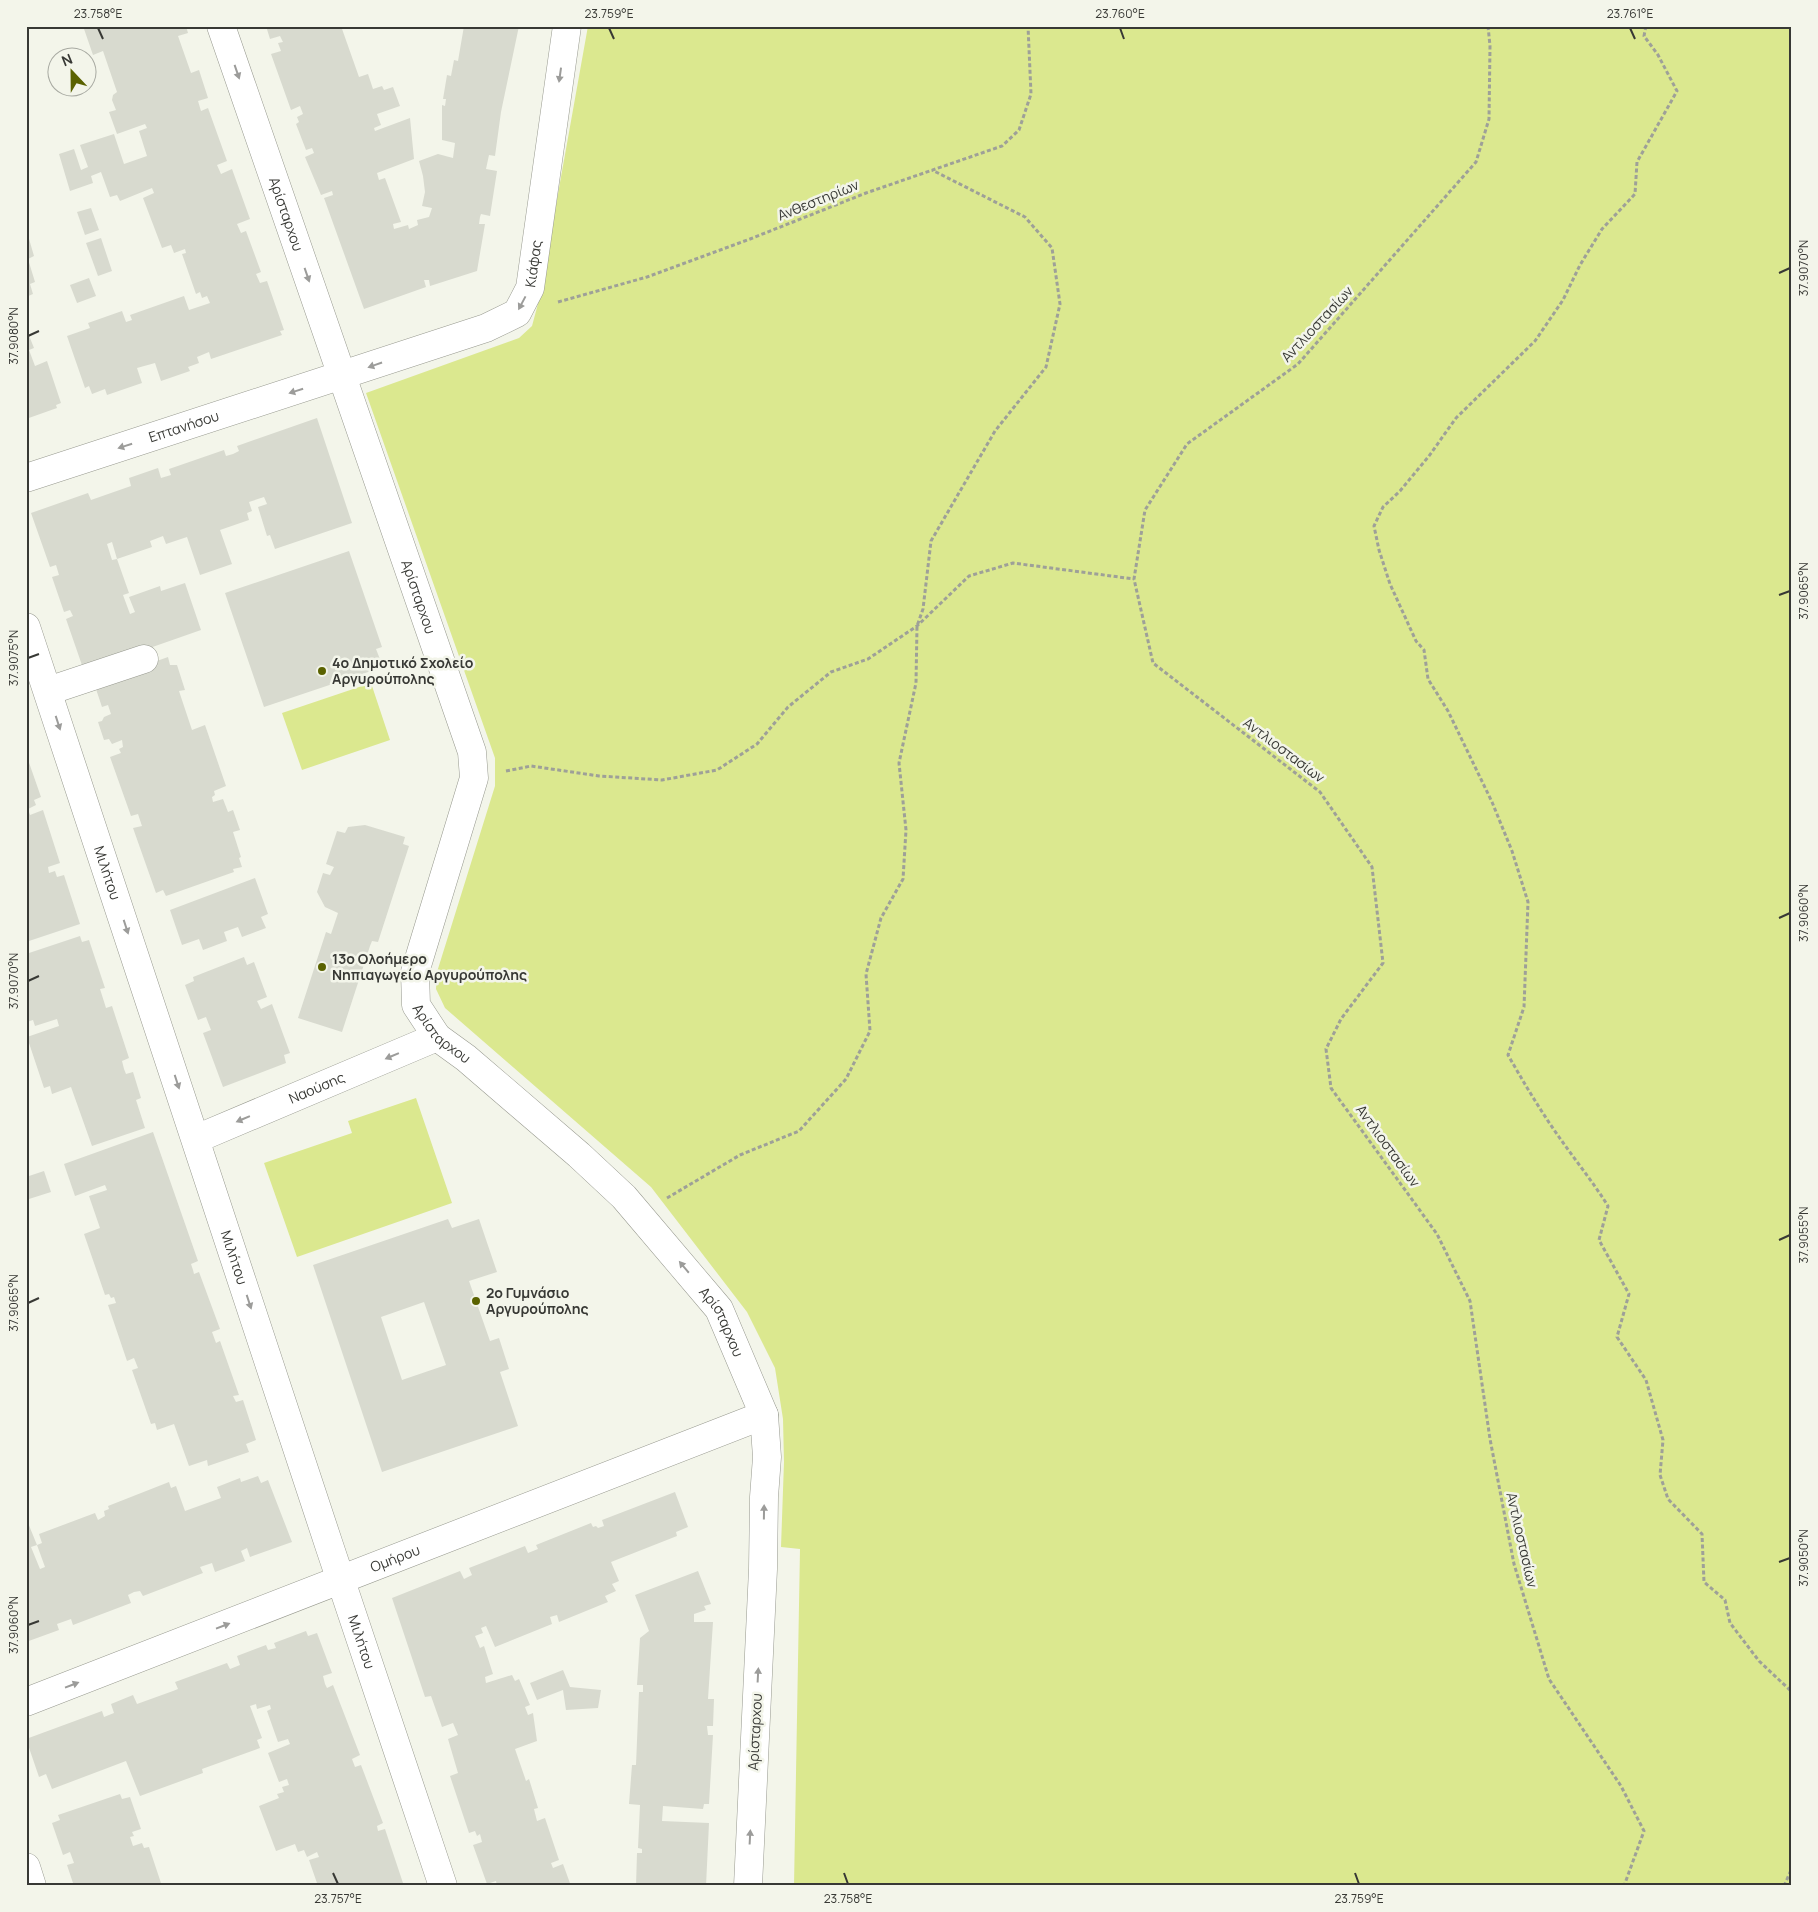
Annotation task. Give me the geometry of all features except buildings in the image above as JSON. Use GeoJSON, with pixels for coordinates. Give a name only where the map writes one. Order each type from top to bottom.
{"type":"FeatureCollection","features":[{"type":"Feature","properties":{"kind":"street","name":"Αρίσταρχου"},"geometry":{"type":"LineString","coordinates":[[221,26],[472,752],[474,778],[415,972],[416,1005],[437,1037],[466,1058],[579,1155],[624,1197],[719,1308],[764,1415],[767,1457],[748,1886]]}},
{"type":"Feature","properties":{"kind":"street","name":"Κιάφας"},"geometry":{"type":"LineString","coordinates":[[519,309],[530,288],[567,26]]}},
{"type":"Feature","properties":{"kind":"street"},"geometry":{"type":"LineString","coordinates":[[342,376],[486,328],[517,312],[519,309]]}},
{"type":"Feature","properties":{"kind":"street","name":"Επτανήσου"},"geometry":{"type":"LineString","coordinates":[[26,478],[342,376]]}},
{"type":"Feature","properties":{"kind":"street","name":"Μιλήτου"},"geometry":{"type":"LineString","coordinates":[[26,627],[443,1886]]}},
{"type":"Feature","properties":{"kind":"street"},"geometry":{"type":"LineString","coordinates":[[48,692],[144,658]]}},
{"type":"Feature","properties":{"kind":"street","name":"Ναούσης"},"geometry":{"type":"LineString","coordinates":[[196,1139],[437,1037]]}},
{"type":"Feature","properties":{"kind":"street","name":"Ομήρου"},"geometry":{"type":"LineString","coordinates":[[26,1702],[764,1415]]}},
{"type":"Feature","properties":{"kind":"street"},"geometry":{"type":"LineString","coordinates":[[26,1867],[32,1886]]}},
{"type":"Feature","properties":{"kind":"path","name":"Ανθεστηρίων"},"geometry":{"type":"LineString","coordinates":[[519,309],[546,306],[647,277],[750,240],[866,193],[1002,146],[1019,130],[1031,94],[1028,26]]}},
{"type":"Feature","properties":{"kind":"path","name":"Αντλιοστασίων"},"geometry":{"type":"LineString","coordinates":[[1488,26],[1490,46],[1490,119],[1476,162],[1298,364],[1187,444],[1144,510],[1134,579],[1153,663],[1320,792],[1372,867],[1383,963],[1342,1019],[1326,1049],[1331,1088],[1437,1234],[1470,1302],[1490,1439],[1514,1564],[1549,1679],[1621,1786],[1644,1831],[1624,1886]]}},
{"type":"Feature","properties":{"kind":"path"},"geometry":{"type":"LineString","coordinates":[[1646,26],[1644,36],[1658,55],[1677,90],[1637,162],[1635,194],[1602,229],[1580,265],[1563,300],[1535,341],[1456,418],[1429,456],[1400,491],[1383,507],[1374,526],[1378,550],[1390,584],[1416,641],[1424,650],[1428,679],[1448,711],[1492,802],[1512,851],[1528,902],[1524,1007],[1508,1055],[1560,1138],[1608,1206],[1599,1240],[1629,1294],[1617,1337],[1646,1380],[1663,1440],[1660,1475],[1668,1499],[1702,1534],[1704,1582],[1725,1600],[1730,1623],[1759,1661],[1792,1692]]}},
{"type":"Feature","properties":{"kind":"path"},"geometry":{"type":"LineString","coordinates":[[638,1214],[740,1155],[798,1131],[846,1079],[870,1031],[866,974],[881,918],[903,879],[906,830],[899,763],[916,683],[917,626],[923,609],[931,541],[995,431],[1046,367],[1060,304],[1052,248],[1025,217],[932,170]]}},
{"type":"Feature","properties":{"kind":"path"},"geometry":{"type":"LineString","coordinates":[[474,778],[532,766],[599,776],[662,780],[717,770],[757,744],[788,707],[831,672],[868,658],[917,626],[969,576],[1013,562],[1134,579]]}},
{"type":"Feature","properties":{"kind":"path"},"geometry":{"type":"LineString","coordinates":[[1784,1886],[1792,1868]]}},
{"type":"Feature","properties":{"kind":"green space"},"geometry":{"type":"Polygon","coordinates":[[[588,26],[1792,26],[1792,1886],[794,1886],[800,1549],[781,1547],[784,1462],[783,1419],[775,1368],[747,1312],[651,1187],[445,1008],[436,989],[437,972],[495,786],[495,758],[366,393],[519,338],[532,326],[539,300],[588,26]]]}},
{"type":"Feature","properties":{"kind":"green space"},"geometry":{"type":"Polygon","coordinates":[[[371,683],[390,740],[302,770],[282,713],[371,683]]]}},
{"type":"Feature","properties":{"kind":"green space"},"geometry":{"type":"Polygon","coordinates":[[[416,1098],[452,1203],[297,1257],[264,1163],[352,1133],[348,1121],[416,1098]]]}},
{"type":"Feature","properties":{"kind":"place","name":"4ο Δημοτικό Σχολείο Αργυρούπολης"},"geometry":{"type":"Point","coordinates":[322,671]}},
{"type":"Feature","properties":{"kind":"place","name":"13ο Ολοήμερο Νηπιαγωγείο Αργυρούπολης"},"geometry":{"type":"Point","coordinates":[322,967]}},
{"type":"Feature","properties":{"kind":"place","name":"2ο Γυμνάσιο Αργυρούπολης"},"geometry":{"type":"Point","coordinates":[476,1301]}}]}
